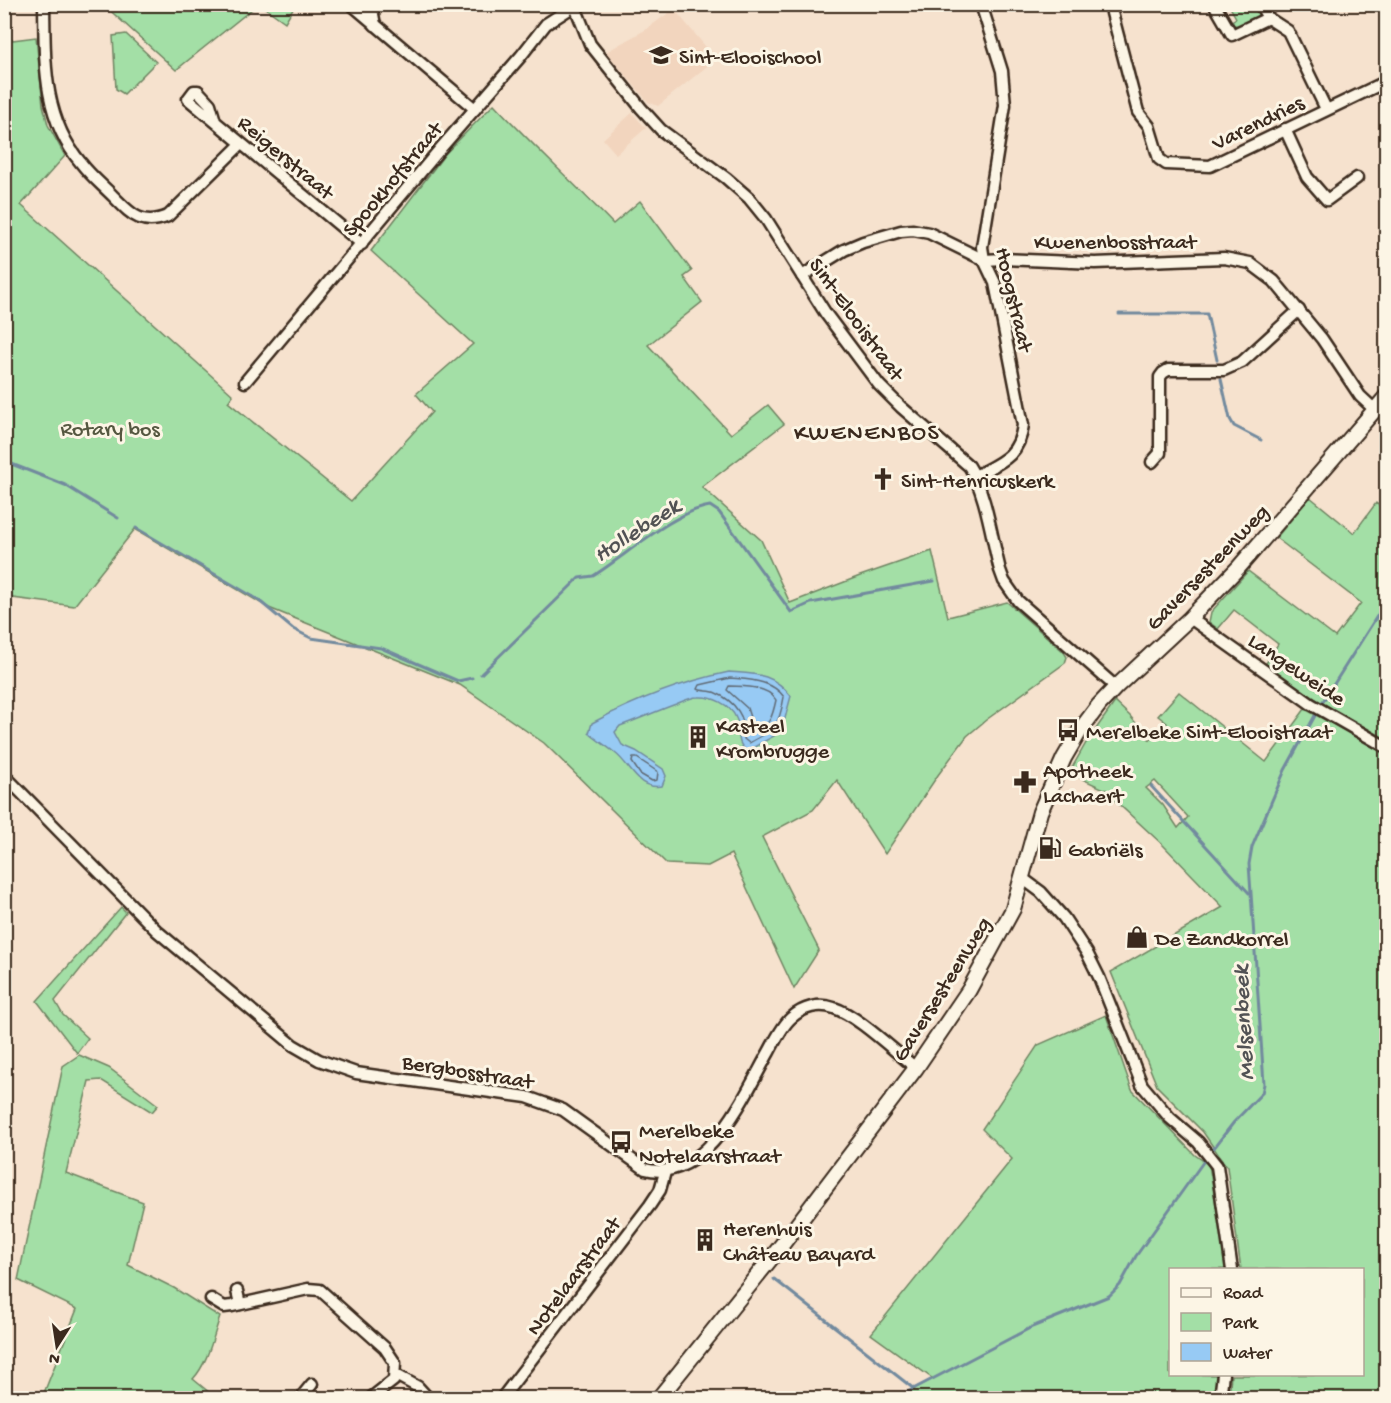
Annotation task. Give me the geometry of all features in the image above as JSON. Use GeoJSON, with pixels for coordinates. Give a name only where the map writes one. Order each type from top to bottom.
{"type":"FeatureCollection","features":[{"type":"Feature","properties":{"kind":"street"},"geometry":{"type":"LineString","coordinates":[[45,4],[46,78],[51,107],[58,126],[80,162],[132,215],[144,220],[156,221],[168,216],[241,144]]}},
{"type":"Feature","properties":{"kind":"street"},"geometry":{"type":"LineString","coordinates":[[351,4],[475,109]]}},
{"type":"Feature","properties":{"kind":"street"},"geometry":{"type":"LineString","coordinates":[[371,4],[375,25]]}},
{"type":"Feature","properties":{"kind":"street","name":"Hoogstraat"},"geometry":{"type":"LineString","coordinates":[[975,476],[1013,453],[1021,436],[1023,425],[995,283],[984,260],[982,247],[1005,105],[1002,71],[981,4]]}},
{"type":"Feature","properties":{"kind":"street","name":"Varendries"},"geometry":{"type":"LineString","coordinates":[[1112,4],[1112,13],[1138,112],[1149,126],[1159,159],[1166,164],[1210,166],[1381,84],[1386,79]]}},
{"type":"Feature","properties":{"kind":"street"},"geometry":{"type":"LineString","coordinates":[[1214,4],[1232,35],[1268,18]]}},
{"type":"Feature","properties":{"kind":"street"},"geometry":{"type":"LineString","coordinates":[[1260,4],[1268,18],[1288,31],[1326,109]]}},
{"type":"Feature","properties":{"kind":"street","name":"Spookhofstraat"},"geometry":{"type":"LineString","coordinates":[[245,382],[546,24],[574,5]]}},
{"type":"Feature","properties":{"kind":"street","name":"Sint-Elooistraat"},"geometry":{"type":"LineString","coordinates":[[574,5],[590,44],[640,108],[661,130],[749,198],[766,219],[826,314],[879,385],[901,407],[959,456],[975,476],[1004,581],[1018,601],[1116,687]]}},
{"type":"Feature","properties":{"kind":"street","name":"Reigerstraat"},"geometry":{"type":"LineString","coordinates":[[215,121],[362,244]]}},
{"type":"Feature","properties":{"kind":"street"},"geometry":{"type":"LineString","coordinates":[[1285,129],[1307,177],[1328,200],[1357,178]]}},
{"type":"Feature","properties":{"kind":"street","name":"Kwenenbosstraat"},"geometry":{"type":"LineString","coordinates":[[802,276],[844,250],[863,242],[901,231],[913,230],[928,233],[984,260],[1095,262],[1224,258],[1250,263],[1264,272],[1299,310],[1322,339],[1360,396],[1375,410]]}},
{"type":"Feature","properties":{"kind":"street"},"geometry":{"type":"LineString","coordinates":[[1152,462],[1160,453],[1160,377],[1163,373],[1168,370],[1224,370],[1233,367],[1242,362],[1299,310]]}},
{"type":"Feature","properties":{"kind":"street","name":"Gaversesteenweg"},"geometry":{"type":"LineString","coordinates":[[659,1398],[781,1246],[953,1015],[1013,909],[1040,812],[1064,758],[1080,729],[1116,687],[1190,618],[1239,567],[1386,397]]}},
{"type":"Feature","properties":{"kind":"street","name":"Langeweide"},"geometry":{"type":"LineString","coordinates":[[1190,618],[1313,705],[1386,747]]}},
{"type":"Feature","properties":{"kind":"street","name":"Bergbosstraat"},"geometry":{"type":"LineString","coordinates":[[4,775],[163,937],[293,1045],[319,1060],[356,1073],[527,1097],[551,1104],[570,1115],[636,1165],[665,1172]]}},
{"type":"Feature","properties":{"kind":"street"},"geometry":{"type":"LineString","coordinates":[[1022,878],[1041,892],[1064,918],[1087,953],[1099,976],[1142,1086],[1170,1118],[1213,1159],[1219,1173],[1232,1268]]}},
{"type":"Feature","properties":{"kind":"street"},"geometry":{"type":"LineString","coordinates":[[665,1172],[692,1161],[726,1126],[790,1018],[804,1009],[817,1005],[834,1008],[847,1014],[915,1068]]}},
{"type":"Feature","properties":{"kind":"street","name":"Notelaarstraat"},"geometry":{"type":"LineString","coordinates":[[502,1398],[650,1205],[660,1190],[665,1172]]}},
{"type":"Feature","properties":{"kind":"street"},"geometry":{"type":"LineString","coordinates":[[211,1299],[224,1307],[308,1289],[320,1290],[385,1348],[395,1363],[394,1380],[370,1398]]}},
{"type":"Feature","properties":{"kind":"street"},"geometry":{"type":"LineString","coordinates":[[237,1291],[240,1304]]}},
{"type":"Feature","properties":{"kind":"street"},"geometry":{"type":"LineString","coordinates":[[396,1376],[418,1387],[428,1398]]}},
{"type":"Feature","properties":{"kind":"street"},"geometry":{"type":"LineString","coordinates":[[1220,1398],[1223,1376]]}},
{"type":"Feature","properties":{"kind":"street"},"geometry":{"type":"LineString","coordinates":[[307,1398],[303,1395],[312,1384]]}},
{"type":"Feature","properties":{"kind":"shaded area","name":"Sint-Elooischool"},"geometry":{"type":"Polygon","coordinates":[[[674,9],[716,59],[658,106],[648,102],[606,52],[645,30],[674,9]]]}},
{"type":"Feature","properties":{"kind":"shaded area","name":"Sint-Elooischool"},"geometry":{"type":"Polygon","coordinates":[[[632,113],[646,128],[616,154],[603,139],[632,113]]]}},
{"type":"Feature","properties":{"kind":"green space"},"geometry":{"type":"Polygon","coordinates":[[[104,5],[257,5],[176,70],[104,5]]]}},
{"type":"Feature","properties":{"kind":"green space"},"geometry":{"type":"Polygon","coordinates":[[[261,5],[295,5],[285,22],[261,5]]]}},
{"type":"Feature","properties":{"kind":"green space"},"geometry":{"type":"Polygon","coordinates":[[[1229,5],[1256,5],[1259,11],[1258,17],[1244,25],[1233,24],[1230,22],[1236,18],[1229,5]]]}},
{"type":"Feature","properties":{"kind":"green space"},"geometry":{"type":"Polygon","coordinates":[[[126,34],[156,62],[124,94],[116,89],[113,36],[126,34]]]}},
{"type":"Feature","properties":{"kind":"green space","name":"Rotary bos"},"geometry":{"type":"Polygon","coordinates":[[[36,37],[43,105],[48,125],[65,156],[21,205],[233,395],[228,402],[351,501],[432,412],[416,394],[473,344],[371,251],[445,154],[494,104],[613,224],[640,201],[692,271],[684,277],[702,302],[648,345],[731,434],[768,405],[784,424],[702,487],[761,540],[790,603],[932,551],[948,617],[1007,602],[1064,652],[1067,657],[1065,663],[967,736],[885,854],[837,780],[813,810],[762,837],[819,950],[794,989],[731,854],[708,866],[667,864],[544,743],[460,685],[269,608],[135,529],[74,606],[5,597],[5,41],[36,37]]]}},
{"type":"Feature","properties":{"kind":"green space"},"geometry":{"type":"Polygon","coordinates":[[[1310,497],[1354,533],[1376,503],[1386,511],[1386,739],[1322,703],[1265,665],[1278,644],[1234,610],[1218,629],[1209,622],[1211,612],[1248,571],[1335,637],[1361,603],[1276,538],[1310,497]]]}},
{"type":"Feature","properties":{"kind":"green space"},"geometry":{"type":"Polygon","coordinates":[[[1179,692],[1266,762],[1305,709],[1386,753],[1386,1398],[1229,1398],[1231,1376],[1364,1376],[1364,1268],[1241,1268],[1227,1167],[1203,1132],[1157,1086],[1111,972],[1223,907],[1163,845],[1111,797],[1113,793],[1069,773],[1086,743],[1115,702],[1150,740],[1167,723],[1158,716],[1179,692]],[[1155,781],[1146,788],[1163,805],[1178,828],[1188,817],[1155,781]]]}},
{"type":"Feature","properties":{"kind":"green space"},"geometry":{"type":"Polygon","coordinates":[[[121,907],[126,912],[55,1001],[63,1015],[88,1038],[77,1053],[37,1001],[121,907]]]}},
{"type":"Feature","properties":{"kind":"green space"},"geometry":{"type":"Polygon","coordinates":[[[1106,1015],[1132,1090],[1195,1155],[1209,1165],[1227,1268],[1169,1268],[1169,1376],[1218,1376],[1216,1398],[896,1398],[933,1379],[871,1334],[1012,1159],[982,1129],[1038,1045],[1106,1015]]]}},
{"type":"Feature","properties":{"kind":"green space"},"geometry":{"type":"Polygon","coordinates":[[[79,1055],[109,1068],[158,1105],[152,1112],[101,1080],[89,1081],[66,1173],[143,1202],[128,1265],[174,1288],[220,1317],[206,1358],[193,1379],[216,1398],[42,1398],[77,1309],[18,1280],[63,1066],[79,1055]]]}},
{"type":"Feature","properties":{"kind":"water"},"geometry":{"type":"Polygon","coordinates":[[[729,672],[756,674],[771,679],[791,696],[783,726],[774,736],[747,751],[740,743],[738,723],[730,709],[720,702],[703,697],[684,700],[620,726],[615,732],[622,745],[636,751],[663,769],[666,776],[662,786],[653,786],[640,781],[621,758],[589,733],[592,723],[642,699],[676,686],[729,672]]]}},
{"type":"Feature","properties":{"kind":"waterway"},"geometry":{"type":"LineString","coordinates":[[1119,314],[1207,314],[1217,360]]}},
{"type":"Feature","properties":{"kind":"waterway"},"geometry":{"type":"LineString","coordinates":[[1221,379],[1230,419],[1234,426],[1261,440]]}},
{"type":"Feature","properties":{"kind":"waterway","name":"Hollebeek"},"geometry":{"type":"LineString","coordinates":[[4,461],[65,485],[118,518]]}},
{"type":"Feature","properties":{"kind":"waterway","name":"Hollebeek"},"geometry":{"type":"LineString","coordinates":[[481,674],[579,578],[593,576],[681,516],[710,506],[719,512],[791,612],[811,603],[934,581]]}},
{"type":"Feature","properties":{"kind":"waterway","name":"Hollebeek"},"geometry":{"type":"LineString","coordinates":[[136,528],[257,599],[293,629],[311,638],[381,648],[458,681],[472,678]]}},
{"type":"Feature","properties":{"kind":"waterway","name":"Melsenbeek"},"geometry":{"type":"LineString","coordinates":[[1320,706],[1386,602]]}},
{"type":"Feature","properties":{"kind":"waterway","name":"Melsenbeek"},"geometry":{"type":"LineString","coordinates":[[1210,1153],[1234,1122],[1262,1093],[1264,1084],[1249,864],[1252,847],[1285,770],[1317,712]]}},
{"type":"Feature","properties":{"kind":"waterway"},"geometry":{"type":"LineString","coordinates":[[1151,786],[1249,893]]}},
{"type":"Feature","properties":{"kind":"waterway","name":"Melsenbeek"},"geometry":{"type":"LineString","coordinates":[[896,1398],[1032,1327],[1109,1296],[1120,1285],[1136,1256],[1206,1158]]}},
{"type":"Feature","properties":{"kind":"waterway"},"geometry":{"type":"LineString","coordinates":[[774,1279],[914,1389]]}},
{"type":"Feature","properties":{"kind":"place","name":"Sint-Elooischool"},"geometry":{"type":"Point","coordinates":[661,55]}},
{"type":"Feature","properties":{"kind":"place","name":"Sint-Henricuskerk"},"geometry":{"type":"Point","coordinates":[883,479]}},
{"type":"Feature","properties":{"kind":"place","name":"Merelbeke Sint-Elooistraat"},"geometry":{"type":"Point","coordinates":[1068,730]}},
{"type":"Feature","properties":{"kind":"place","name":"Kasteel Krombrugge"},"geometry":{"type":"Point","coordinates":[698,737]}},
{"type":"Feature","properties":{"kind":"place","name":"Apotheek Lachaert"},"geometry":{"type":"Point","coordinates":[1025,782]}},
{"type":"Feature","properties":{"kind":"place","name":"Gabriëls"},"geometry":{"type":"Point","coordinates":[1050,848]}},
{"type":"Feature","properties":{"kind":"place","name":"De Zandkorrel"},"geometry":{"type":"Point","coordinates":[1137,937]}},
{"type":"Feature","properties":{"kind":"place","name":"Merelbeke Notelaarstraat"},"geometry":{"type":"Point","coordinates":[621,1142]}},
{"type":"Feature","properties":{"kind":"place","name":"Herenhuis Château Bayard"},"geometry":{"type":"Point","coordinates":[705,1240]}},
{"type":"Feature","properties":{"kind":"district","name":"KWENENBOS"},"geometry":{"type":"Point","coordinates":[867,431]}}]}
